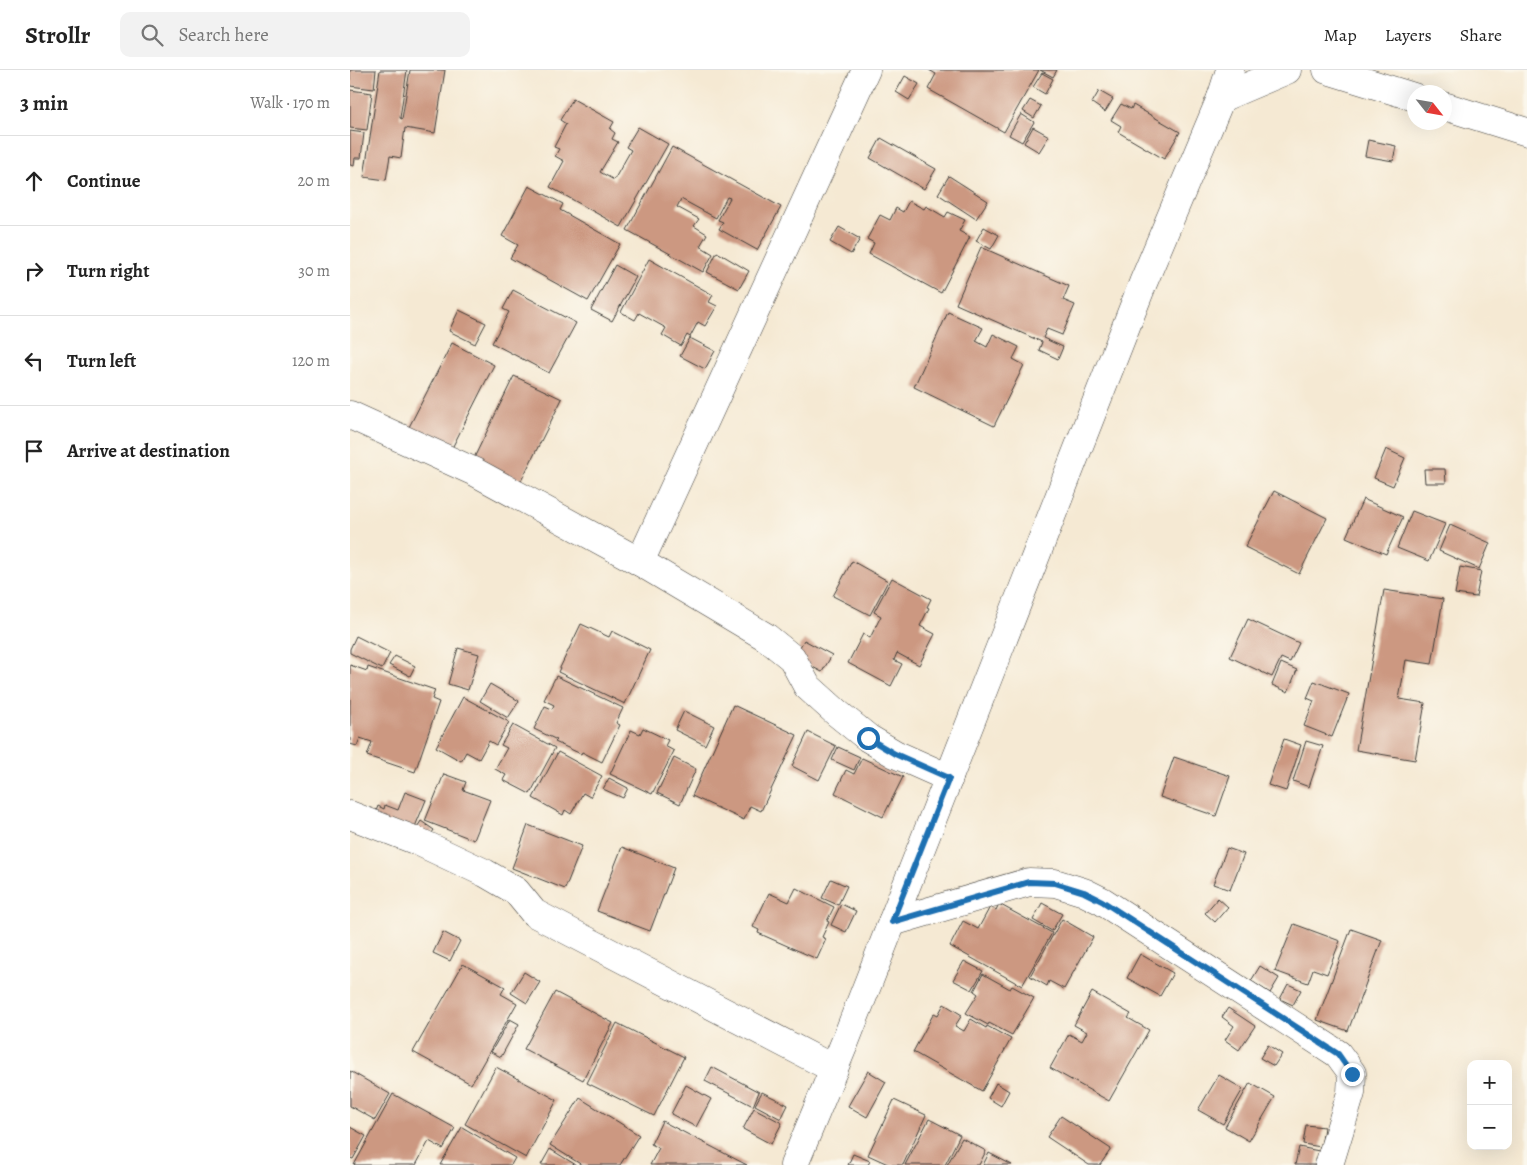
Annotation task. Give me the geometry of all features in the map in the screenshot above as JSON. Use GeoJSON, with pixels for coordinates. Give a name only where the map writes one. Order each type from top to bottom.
{"type":"FeatureCollection","features":[{"type":"Feature","properties":{"kind":"street"},"geometry":{"type":"LineString","coordinates":[[640,562],[866,70]]}},
{"type":"Feature","properties":{"kind":"street"},"geometry":{"type":"LineString","coordinates":[[794,1165],[834,1070],[1143,283],[1221,98],[1230,70]]}},
{"type":"Feature","properties":{"kind":"street"},"geometry":{"type":"LineString","coordinates":[[1221,98],[1287,70]]}},
{"type":"Feature","properties":{"kind":"street"},"geometry":{"type":"LineString","coordinates":[[1327,70],[1407,95]]}},
{"type":"Feature","properties":{"kind":"street"},"geometry":{"type":"LineString","coordinates":[[1452,109],[1527,132]]}},
{"type":"Feature","properties":{"kind":"street"},"geometry":{"type":"LineString","coordinates":[[350,415],[474,472],[640,562],[766,636],[792,658],[807,686],[868,738],[895,754],[949,778]]}},
{"type":"Feature","properties":{"kind":"street"},"geometry":{"type":"LineString","coordinates":[[350,815],[417,841],[485,873],[516,891],[534,913],[834,1070]]}},
{"type":"Feature","properties":{"kind":"street"},"geometry":{"type":"LineString","coordinates":[[892,922],[1029,882],[1055,883],[1084,892],[1102,901],[1338,1054],[1352,1074],[1351,1093],[1329,1165]]}},
{"type":"Feature","properties":{"kind":"building"},"geometry":{"type":"Polygon","coordinates":[[[350,70],[376,70],[374,89],[350,86],[350,70]]]}},
{"type":"Feature","properties":{"kind":"building"},"geometry":{"type":"Polygon","coordinates":[[[380,70],[407,70],[400,118],[402,119],[410,70],[445,70],[435,133],[405,128],[401,158],[390,156],[386,180],[364,177],[380,70]]]}},
{"type":"Feature","properties":{"kind":"building"},"geometry":{"type":"Polygon","coordinates":[[[929,70],[1039,70],[1004,132],[928,89],[936,74],[929,70]]]}},
{"type":"Feature","properties":{"kind":"building"},"geometry":{"type":"Polygon","coordinates":[[[1040,70],[1057,70],[1053,77],[1040,70]]]}},
{"type":"Feature","properties":{"kind":"building"},"geometry":{"type":"Polygon","coordinates":[[[1042,73],[1053,79],[1045,94],[1033,87],[1042,73]]]}},
{"type":"Feature","properties":{"kind":"building"},"geometry":{"type":"Polygon","coordinates":[[[905,76],[919,84],[909,100],[896,92],[905,76]]]}},
{"type":"Feature","properties":{"kind":"building"},"geometry":{"type":"Polygon","coordinates":[[[350,90],[372,93],[367,130],[350,128],[350,90]]]}},
{"type":"Feature","properties":{"kind":"building"},"geometry":{"type":"Polygon","coordinates":[[[1099,91],[1113,99],[1105,112],[1092,103],[1099,91]]]}},
{"type":"Feature","properties":{"kind":"building"},"geometry":{"type":"Polygon","coordinates":[[[573,99],[614,122],[610,129],[615,133],[612,139],[618,142],[600,172],[614,180],[631,150],[626,147],[638,127],[668,144],[621,227],[550,187],[564,161],[555,156],[559,149],[554,147],[566,124],[560,120],[573,99]]]}},
{"type":"Feature","properties":{"kind":"building"},"geometry":{"type":"Polygon","coordinates":[[[1030,100],[1041,106],[1034,118],[1023,111],[1030,100]]]}},
{"type":"Feature","properties":{"kind":"building"},"geometry":{"type":"Polygon","coordinates":[[[1121,104],[1131,109],[1133,105],[1180,132],[1164,159],[1118,132],[1121,126],[1111,120],[1121,104]]]}},
{"type":"Feature","properties":{"kind":"building"},"geometry":{"type":"Polygon","coordinates":[[[1021,114],[1034,122],[1022,142],[1009,135],[1021,114]]]}},
{"type":"Feature","properties":{"kind":"building"},"geometry":{"type":"Polygon","coordinates":[[[1033,127],[1049,136],[1039,152],[1024,143],[1033,127]]]}},
{"type":"Feature","properties":{"kind":"building"},"geometry":{"type":"Polygon","coordinates":[[[350,131],[364,133],[361,158],[355,158],[354,166],[350,165],[350,131]]]}},
{"type":"Feature","properties":{"kind":"building"},"geometry":{"type":"Polygon","coordinates":[[[881,138],[936,169],[924,189],[870,158],[881,138]]]}},
{"type":"Feature","properties":{"kind":"building"},"geometry":{"type":"Polygon","coordinates":[[[1368,140],[1396,146],[1393,161],[1365,156],[1368,140]]]}},
{"type":"Feature","properties":{"kind":"building"},"geometry":{"type":"Polygon","coordinates":[[[672,147],[781,207],[757,250],[719,229],[723,222],[718,220],[730,198],[727,197],[716,218],[681,199],[677,207],[699,219],[694,226],[707,234],[700,246],[713,254],[703,272],[627,230],[672,147]]]}},
{"type":"Feature","properties":{"kind":"building"},"geometry":{"type":"Polygon","coordinates":[[[949,176],[988,201],[976,219],[938,194],[949,176]]]}},
{"type":"Feature","properties":{"kind":"building"},"geometry":{"type":"Polygon","coordinates":[[[529,186],[563,204],[560,210],[620,244],[588,301],[510,258],[518,245],[502,236],[529,186]]]}},
{"type":"Feature","properties":{"kind":"building"},"geometry":{"type":"Polygon","coordinates":[[[909,201],[924,209],[926,206],[945,217],[948,212],[965,220],[959,231],[970,237],[941,293],[869,254],[874,243],[867,239],[880,215],[890,220],[896,208],[903,212],[909,201]]]}},
{"type":"Feature","properties":{"kind":"building"},"geometry":{"type":"Polygon","coordinates":[[[839,227],[860,239],[851,254],[830,242],[839,227]]]}},
{"type":"Feature","properties":{"kind":"building"},"geometry":{"type":"Polygon","coordinates":[[[984,227],[999,235],[991,249],[976,241],[984,227]]]}},
{"type":"Feature","properties":{"kind":"building"},"geometry":{"type":"Polygon","coordinates":[[[981,247],[1069,286],[1063,300],[1075,305],[1062,335],[1047,329],[1043,338],[1063,347],[1058,359],[1039,350],[1042,342],[956,304],[981,247]]]}},
{"type":"Feature","properties":{"kind":"building"},"geometry":{"type":"Polygon","coordinates":[[[717,252],[749,271],[739,289],[707,272],[717,252]]]}},
{"type":"Feature","properties":{"kind":"building"},"geometry":{"type":"Polygon","coordinates":[[[649,259],[713,295],[709,302],[717,306],[705,326],[698,322],[690,337],[687,335],[681,346],[662,335],[666,328],[639,313],[635,320],[621,312],[649,259]]]}},
{"type":"Feature","properties":{"kind":"building"},"geometry":{"type":"Polygon","coordinates":[[[615,265],[636,277],[612,321],[591,310],[615,265]]]}},
{"type":"Feature","properties":{"kind":"building"},"geometry":{"type":"Polygon","coordinates":[[[513,290],[576,323],[549,373],[492,343],[509,312],[503,309],[513,290]]]}},
{"type":"Feature","properties":{"kind":"building"},"geometry":{"type":"Polygon","coordinates":[[[459,310],[486,323],[475,344],[449,331],[459,310]]]}},
{"type":"Feature","properties":{"kind":"building"},"geometry":{"type":"Polygon","coordinates":[[[948,312],[983,328],[976,341],[987,347],[993,334],[1019,347],[1013,359],[1024,365],[994,426],[914,387],[948,312]]]}},
{"type":"Feature","properties":{"kind":"building"},"geometry":{"type":"Polygon","coordinates":[[[690,338],[715,351],[705,369],[680,356],[690,338]]]}},
{"type":"Feature","properties":{"kind":"building"},"geometry":{"type":"Polygon","coordinates":[[[452,343],[494,365],[451,450],[408,429],[452,343]]]}},
{"type":"Feature","properties":{"kind":"building"},"geometry":{"type":"Polygon","coordinates":[[[514,376],[562,399],[519,485],[472,462],[514,376]]]}},
{"type":"Feature","properties":{"kind":"building"},"geometry":{"type":"Polygon","coordinates":[[[1386,449],[1405,458],[1393,486],[1374,478],[1386,449]]]}},
{"type":"Feature","properties":{"kind":"building"},"geometry":{"type":"Polygon","coordinates":[[[1424,469],[1445,469],[1446,483],[1425,483],[1424,469]]]}},
{"type":"Feature","properties":{"kind":"building"},"geometry":{"type":"Polygon","coordinates":[[[1274,491],[1327,518],[1299,574],[1245,547],[1274,491]]]}},
{"type":"Feature","properties":{"kind":"building"},"geometry":{"type":"Polygon","coordinates":[[[1363,499],[1403,517],[1386,554],[1346,537],[1363,499]]]}},
{"type":"Feature","properties":{"kind":"building"},"geometry":{"type":"Polygon","coordinates":[[[1412,511],[1445,524],[1429,561],[1397,548],[1412,511]]]}},
{"type":"Feature","properties":{"kind":"building"},"geometry":{"type":"Polygon","coordinates":[[[1450,525],[1490,543],[1479,569],[1439,551],[1450,525]]]}},
{"type":"Feature","properties":{"kind":"building"},"geometry":{"type":"Polygon","coordinates":[[[852,561],[888,581],[870,615],[833,596],[852,561]]]}},
{"type":"Feature","properties":{"kind":"building"},"geometry":{"type":"Polygon","coordinates":[[[1460,567],[1481,571],[1476,597],[1455,594],[1460,567]]]}},
{"type":"Feature","properties":{"kind":"building"},"geometry":{"type":"Polygon","coordinates":[[[892,578],[931,599],[927,607],[929,608],[920,626],[935,634],[919,665],[897,653],[894,660],[902,664],[891,686],[848,663],[863,634],[870,638],[881,616],[874,612],[892,578]]]}},
{"type":"Feature","properties":{"kind":"building"},"geometry":{"type":"Polygon","coordinates":[[[1384,590],[1443,599],[1432,664],[1406,660],[1399,699],[1425,703],[1415,760],[1356,750],[1384,590]]]}},
{"type":"Feature","properties":{"kind":"building"},"geometry":{"type":"Polygon","coordinates":[[[1248,619],[1299,643],[1290,662],[1281,658],[1272,677],[1230,657],[1248,619]]]}},
{"type":"Feature","properties":{"kind":"building"},"geometry":{"type":"Polygon","coordinates":[[[581,624],[609,637],[612,631],[650,650],[625,704],[558,672],[581,624]]]}},
{"type":"Feature","properties":{"kind":"building"},"geometry":{"type":"Polygon","coordinates":[[[356,636],[390,653],[382,669],[350,653],[356,636]]]}},
{"type":"Feature","properties":{"kind":"building"},"geometry":{"type":"Polygon","coordinates":[[[804,640],[832,655],[822,672],[794,657],[804,640]]]}},
{"type":"Feature","properties":{"kind":"building"},"geometry":{"type":"Polygon","coordinates":[[[458,648],[479,654],[468,690],[448,684],[458,648]]]}},
{"type":"Feature","properties":{"kind":"building"},"geometry":{"type":"Polygon","coordinates":[[[395,656],[415,666],[410,676],[389,665],[395,656]]]}},
{"type":"Feature","properties":{"kind":"building"},"geometry":{"type":"Polygon","coordinates":[[[1281,663],[1297,670],[1288,692],[1272,685],[1281,663]]]}},
{"type":"Feature","properties":{"kind":"building"},"geometry":{"type":"Polygon","coordinates":[[[350,665],[367,671],[368,667],[435,690],[432,699],[439,702],[415,772],[367,756],[372,742],[360,738],[357,746],[350,744],[350,665]]]}},
{"type":"Feature","properties":{"kind":"building"},"geometry":{"type":"Polygon","coordinates":[[[556,676],[623,708],[616,723],[620,725],[602,762],[555,742],[557,740],[534,729],[545,706],[552,709],[554,705],[544,700],[556,676]]]}},
{"type":"Feature","properties":{"kind":"building"},"geometry":{"type":"Polygon","coordinates":[[[1314,681],[1349,694],[1332,737],[1304,726],[1314,701],[1307,698],[1314,681]]]}},
{"type":"Feature","properties":{"kind":"building"},"geometry":{"type":"Polygon","coordinates":[[[490,684],[519,701],[508,718],[480,701],[490,684]]]}},
{"type":"Feature","properties":{"kind":"building"},"geometry":{"type":"Polygon","coordinates":[[[463,697],[509,722],[496,745],[489,741],[479,759],[466,752],[461,761],[436,747],[463,697]]]}},
{"type":"Feature","properties":{"kind":"building"},"geometry":{"type":"Polygon","coordinates":[[[733,705],[797,735],[761,811],[750,806],[744,820],[692,796],[733,705]]]}},
{"type":"Feature","properties":{"kind":"building"},"geometry":{"type":"Polygon","coordinates":[[[684,711],[714,726],[705,745],[675,730],[684,711]]]}},
{"type":"Feature","properties":{"kind":"building"},"geometry":{"type":"Polygon","coordinates":[[[513,725],[555,748],[530,794],[503,780],[506,775],[495,769],[507,748],[501,745],[513,725]]]}},
{"type":"Feature","properties":{"kind":"building"},"geometry":{"type":"Polygon","coordinates":[[[643,728],[668,740],[665,746],[674,751],[652,794],[610,774],[631,730],[640,734],[643,728]]]}},
{"type":"Feature","properties":{"kind":"building"},"geometry":{"type":"Polygon","coordinates":[[[808,732],[836,746],[819,780],[792,766],[808,732]]]}},
{"type":"Feature","properties":{"kind":"building"},"geometry":{"type":"Polygon","coordinates":[[[1284,739],[1301,745],[1286,791],[1268,785],[1284,739]]]}},
{"type":"Feature","properties":{"kind":"building"},"geometry":{"type":"Polygon","coordinates":[[[1306,741],[1323,746],[1309,787],[1293,781],[1306,741]]]}},
{"type":"Feature","properties":{"kind":"building"},"geometry":{"type":"Polygon","coordinates":[[[838,747],[860,757],[854,770],[832,760],[838,747]]]}},
{"type":"Feature","properties":{"kind":"building"},"geometry":{"type":"Polygon","coordinates":[[[558,752],[602,776],[590,797],[583,793],[571,814],[565,810],[563,815],[533,798],[558,752]]]}},
{"type":"Feature","properties":{"kind":"building"},"geometry":{"type":"Polygon","coordinates":[[[1174,757],[1230,776],[1216,816],[1160,797],[1174,757]]]}},
{"type":"Feature","properties":{"kind":"building"},"geometry":{"type":"Polygon","coordinates":[[[674,758],[696,769],[680,804],[657,793],[674,758]]]}},
{"type":"Feature","properties":{"kind":"building"},"geometry":{"type":"Polygon","coordinates":[[[862,758],[903,777],[883,817],[835,793],[846,770],[854,774],[862,758]]]}},
{"type":"Feature","properties":{"kind":"building"},"geometry":{"type":"Polygon","coordinates":[[[444,774],[466,782],[463,790],[490,800],[474,840],[425,821],[444,774]]]}},
{"type":"Feature","properties":{"kind":"building"},"geometry":{"type":"Polygon","coordinates":[[[609,778],[628,788],[623,798],[603,789],[609,778]]]}},
{"type":"Feature","properties":{"kind":"building"},"geometry":{"type":"Polygon","coordinates":[[[405,792],[426,800],[412,834],[373,819],[378,806],[384,809],[385,805],[398,810],[405,792]]]}},
{"type":"Feature","properties":{"kind":"building"},"geometry":{"type":"Polygon","coordinates":[[[421,821],[434,830],[427,840],[414,832],[421,821]]]}},
{"type":"Feature","properties":{"kind":"building"},"geometry":{"type":"Polygon","coordinates":[[[528,825],[582,846],[565,889],[512,868],[528,825]]]}},
{"type":"Feature","properties":{"kind":"building"},"geometry":{"type":"Polygon","coordinates":[[[622,847],[674,868],[650,931],[597,911],[622,847]]]}},
{"type":"Feature","properties":{"kind":"building"},"geometry":{"type":"Polygon","coordinates":[[[1227,848],[1244,854],[1230,890],[1213,884],[1227,848]]]}},
{"type":"Feature","properties":{"kind":"building"},"geometry":{"type":"Polygon","coordinates":[[[831,879],[847,886],[838,905],[822,898],[831,879]]]}},
{"type":"Feature","properties":{"kind":"building"},"geometry":{"type":"Polygon","coordinates":[[[796,888],[834,907],[822,937],[826,939],[817,959],[758,933],[759,930],[753,927],[769,893],[789,902],[796,888]]]}},
{"type":"Feature","properties":{"kind":"building"},"geometry":{"type":"Polygon","coordinates":[[[1218,898],[1228,907],[1215,922],[1205,913],[1218,898]]]}},
{"type":"Feature","properties":{"kind":"building"},"geometry":{"type":"Polygon","coordinates":[[[1042,903],[1062,914],[1052,931],[1033,920],[1042,903]]]}},
{"type":"Feature","properties":{"kind":"building"},"geometry":{"type":"Polygon","coordinates":[[[841,904],[856,911],[846,932],[831,925],[841,904]]]}},
{"type":"Feature","properties":{"kind":"building"},"geometry":{"type":"Polygon","coordinates":[[[999,904],[1052,933],[1022,986],[950,946],[963,921],[978,929],[990,907],[996,910],[999,904]]]}},
{"type":"Feature","properties":{"kind":"building"},"geometry":{"type":"Polygon","coordinates":[[[1062,919],[1093,937],[1064,989],[1049,981],[1047,986],[1030,976],[1062,919]]]}},
{"type":"Feature","properties":{"kind":"building"},"geometry":{"type":"Polygon","coordinates":[[[1294,924],[1340,941],[1327,974],[1313,969],[1308,983],[1275,971],[1294,924]]]}},
{"type":"Feature","properties":{"kind":"building"},"geometry":{"type":"Polygon","coordinates":[[[1351,929],[1382,940],[1348,1031],[1317,1020],[1351,929]]]}},
{"type":"Feature","properties":{"kind":"building"},"geometry":{"type":"Polygon","coordinates":[[[443,932],[460,941],[450,961],[433,953],[443,932]]]}},
{"type":"Feature","properties":{"kind":"building"},"geometry":{"type":"Polygon","coordinates":[[[1140,954],[1173,973],[1160,996],[1127,978],[1140,954]]]}},
{"type":"Feature","properties":{"kind":"building"},"geometry":{"type":"Polygon","coordinates":[[[964,961],[983,971],[972,990],[953,980],[964,961]]]}},
{"type":"Feature","properties":{"kind":"building"},"geometry":{"type":"Polygon","coordinates":[[[463,964],[505,987],[501,994],[517,1003],[471,1084],[413,1052],[463,964]]]}},
{"type":"Feature","properties":{"kind":"building"},"geometry":{"type":"Polygon","coordinates":[[[1260,966],[1279,978],[1270,993],[1251,981],[1260,966]]]}},
{"type":"Feature","properties":{"kind":"building"},"geometry":{"type":"Polygon","coordinates":[[[524,972],[540,982],[527,1003],[511,993],[524,972]]]}},
{"type":"Feature","properties":{"kind":"building"},"geometry":{"type":"Polygon","coordinates":[[[983,974],[1010,989],[1012,986],[1034,998],[1012,1035],[966,1013],[978,994],[974,991],[983,974]]]}},
{"type":"Feature","properties":{"kind":"building"},"geometry":{"type":"Polygon","coordinates":[[[1288,984],[1301,990],[1293,1005],[1280,999],[1288,984]]]}},
{"type":"Feature","properties":{"kind":"building"},"geometry":{"type":"Polygon","coordinates":[[[555,992],[613,1023],[583,1080],[524,1049],[555,992]]]}},
{"type":"Feature","properties":{"kind":"building"},"geometry":{"type":"Polygon","coordinates":[[[1092,992],[1131,1014],[1128,1018],[1149,1030],[1109,1101],[1050,1068],[1069,1034],[1082,1041],[1087,1032],[1074,1025],[1092,992]]]}},
{"type":"Feature","properties":{"kind":"building"},"geometry":{"type":"Polygon","coordinates":[[[944,1004],[962,1015],[955,1026],[964,1031],[971,1019],[1011,1039],[982,1091],[913,1052],[934,1013],[938,1015],[944,1004]]]}},
{"type":"Feature","properties":{"kind":"building"},"geometry":{"type":"Polygon","coordinates":[[[1228,1008],[1255,1026],[1239,1050],[1225,1040],[1234,1026],[1222,1017],[1228,1008]]]}},
{"type":"Feature","properties":{"kind":"building"},"geometry":{"type":"Polygon","coordinates":[[[510,1019],[519,1024],[501,1057],[491,1052],[510,1019]]]}},
{"type":"Feature","properties":{"kind":"building"},"geometry":{"type":"Polygon","coordinates":[[[617,1023],[684,1057],[654,1116],[587,1083],[617,1023]]]}},
{"type":"Feature","properties":{"kind":"building"},"geometry":{"type":"Polygon","coordinates":[[[1268,1045],[1282,1054],[1274,1066],[1260,1058],[1268,1045]]]}},
{"type":"Feature","properties":{"kind":"building"},"geometry":{"type":"Polygon","coordinates":[[[496,1067],[557,1100],[526,1158],[465,1124],[496,1067]]]}},
{"type":"Feature","properties":{"kind":"building"},"geometry":{"type":"Polygon","coordinates":[[[712,1067],[759,1092],[753,1106],[705,1081],[712,1067]]]}},
{"type":"Feature","properties":{"kind":"building"},"geometry":{"type":"Polygon","coordinates":[[[350,1071],[390,1094],[375,1120],[350,1106],[350,1071]]]}},
{"type":"Feature","properties":{"kind":"building"},"geometry":{"type":"Polygon","coordinates":[[[868,1071],[886,1082],[867,1117],[848,1106],[868,1071]]]}},
{"type":"Feature","properties":{"kind":"building"},"geometry":{"type":"Polygon","coordinates":[[[1219,1075],[1243,1089],[1223,1124],[1198,1110],[1219,1075]]]}},
{"type":"Feature","properties":{"kind":"building"},"geometry":{"type":"Polygon","coordinates":[[[996,1083],[1009,1091],[1001,1106],[988,1098],[996,1083]]]}},
{"type":"Feature","properties":{"kind":"building"},"geometry":{"type":"Polygon","coordinates":[[[1250,1083],[1275,1097],[1249,1141],[1225,1127],[1250,1083]]]}},
{"type":"Feature","properties":{"kind":"building"},"geometry":{"type":"Polygon","coordinates":[[[686,1085],[711,1099],[696,1127],[671,1114],[686,1085]]]}},
{"type":"Feature","properties":{"kind":"building"},"geometry":{"type":"Polygon","coordinates":[[[762,1092],[788,1105],[781,1119],[755,1105],[762,1092]]]}},
{"type":"Feature","properties":{"kind":"building"},"geometry":{"type":"Polygon","coordinates":[[[393,1094],[455,1128],[443,1149],[429,1141],[416,1165],[354,1165],[393,1094]]]}},
{"type":"Feature","properties":{"kind":"building"},"geometry":{"type":"Polygon","coordinates":[[[580,1098],[639,1135],[620,1165],[582,1165],[550,1145],[580,1098]]]}},
{"type":"Feature","properties":{"kind":"building"},"geometry":{"type":"Polygon","coordinates":[[[894,1100],[926,1115],[903,1165],[890,1165],[868,1155],[894,1100]]]}},
{"type":"Feature","properties":{"kind":"building"},"geometry":{"type":"Polygon","coordinates":[[[754,1108],[782,1123],[771,1144],[743,1129],[754,1108]]]}},
{"type":"Feature","properties":{"kind":"building"},"geometry":{"type":"Polygon","coordinates":[[[1061,1116],[1111,1149],[1100,1165],[1089,1165],[1047,1137],[1061,1116]]]}},
{"type":"Feature","properties":{"kind":"building"},"geometry":{"type":"Polygon","coordinates":[[[929,1119],[960,1135],[945,1165],[905,1165],[929,1119]]]}},
{"type":"Feature","properties":{"kind":"building"},"geometry":{"type":"Polygon","coordinates":[[[662,1121],[747,1165],[650,1165],[659,1148],[651,1144],[662,1121]]]}},
{"type":"Feature","properties":{"kind":"building"},"geometry":{"type":"Polygon","coordinates":[[[1306,1125],[1324,1127],[1321,1147],[1303,1144],[1306,1125]]]}},
{"type":"Feature","properties":{"kind":"building"},"geometry":{"type":"Polygon","coordinates":[[[350,1127],[366,1136],[353,1159],[350,1158],[350,1127]]]}},
{"type":"Feature","properties":{"kind":"building"},"geometry":{"type":"Polygon","coordinates":[[[462,1127],[515,1158],[511,1165],[440,1165],[462,1127]]]}},
{"type":"Feature","properties":{"kind":"building"},"geometry":{"type":"Polygon","coordinates":[[[962,1138],[986,1151],[979,1165],[947,1165],[962,1138]]]}},
{"type":"Feature","properties":{"kind":"building"},"geometry":{"type":"Polygon","coordinates":[[[1299,1147],[1319,1151],[1316,1165],[1295,1165],[1299,1147]]]}},
{"type":"Feature","properties":{"kind":"building"},"geometry":{"type":"Polygon","coordinates":[[[550,1149],[576,1165],[541,1165],[550,1149]]]}},
{"type":"Feature","properties":{"kind":"building"},"geometry":{"type":"Polygon","coordinates":[[[989,1153],[1012,1165],[983,1165],[989,1153]]]}},
{"type":"Feature","properties":{"kind":"building"},"geometry":{"type":"Polygon","coordinates":[[[853,1154],[870,1161],[868,1165],[848,1165],[853,1154]]]}},
{"type":"Feature","properties":{"kind":"route"},"geometry":{"type":"LineString","coordinates":[[868,738],[895,754],[949,778],[892,922],[1029,882],[1055,883],[1084,892],[1102,901],[1338,1054],[1352,1074]]}}]}
